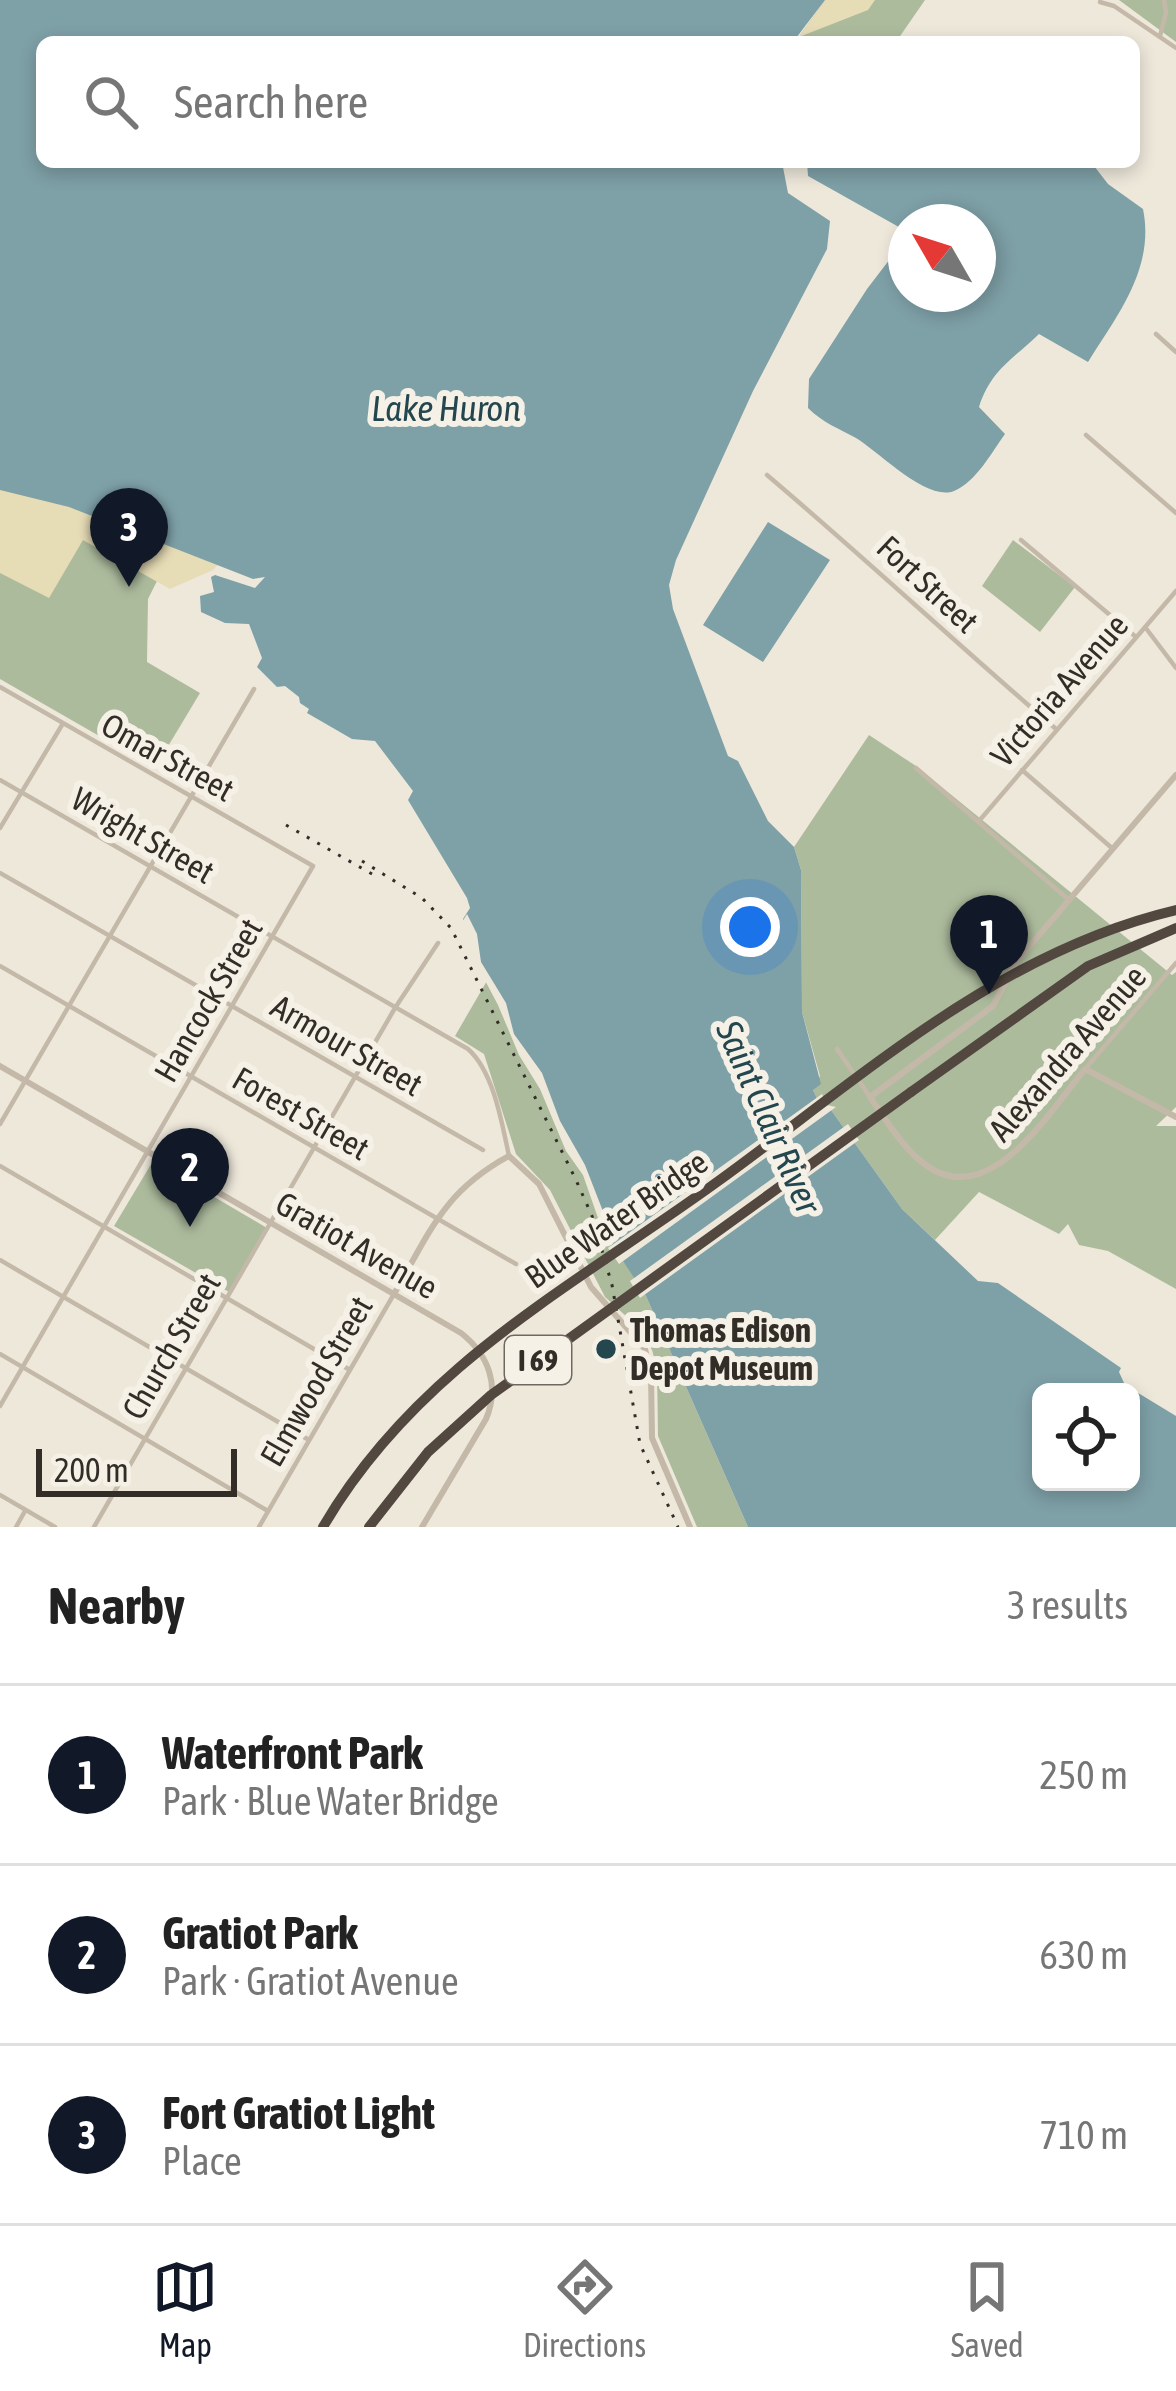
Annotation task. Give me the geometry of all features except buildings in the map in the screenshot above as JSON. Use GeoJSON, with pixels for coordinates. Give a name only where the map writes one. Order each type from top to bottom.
{"type":"FeatureCollection","features":[{"type":"Feature","properties":{"kind":"highway","name":"Blue Water Bridge"},"geometry":{"type":"LineString","coordinates":[[323,1527],[361,1467],[429,1390],[482,1347],[1000,979],[1086,937],[1176,910]]}},
{"type":"Feature","properties":{"kind":"highway","name":"Blue Water Bridge"},"geometry":{"type":"LineString","coordinates":[[369,1527],[409,1473],[464,1417],[1061,983],[1104,956],[1176,928]]}},
{"type":"Feature","properties":{"kind":"street"},"geometry":{"type":"LineString","coordinates":[[1160,36],[1164,0]]}},
{"type":"Feature","properties":{"kind":"street"},"geometry":{"type":"LineString","coordinates":[[1100,2],[1114,6],[1176,48]]}},
{"type":"Feature","properties":{"kind":"street"},"geometry":{"type":"LineString","coordinates":[[1156,334],[1176,352]]}},
{"type":"Feature","properties":{"kind":"street"},"geometry":{"type":"LineString","coordinates":[[1086,435],[1176,512]]}},
{"type":"Feature","properties":{"kind":"street","name":"Fort Street"},"geometry":{"type":"LineString","coordinates":[[767,475],[1056,729]]}},
{"type":"Feature","properties":{"kind":"street"},"geometry":{"type":"LineString","coordinates":[[1021,540],[1136,637]]}},
{"type":"Feature","properties":{"kind":"street","name":"Victoria Avenue"},"geometry":{"type":"LineString","coordinates":[[979,821],[1176,591]]}},
{"type":"Feature","properties":{"kind":"street"},"geometry":{"type":"LineString","coordinates":[[1145,627],[1176,668]]}},
{"type":"Feature","properties":{"kind":"street","name":"Omar Street"},"geometry":{"type":"LineString","coordinates":[[0,687],[313,866]]}},
{"type":"Feature","properties":{"kind":"street"},"geometry":{"type":"LineString","coordinates":[[0,1124],[254,689]]}},
{"type":"Feature","properties":{"kind":"street"},"geometry":{"type":"LineString","coordinates":[[0,828],[62,724]]}},
{"type":"Feature","properties":{"kind":"street"},"geometry":{"type":"LineString","coordinates":[[916,768],[1069,900]]}},
{"type":"Feature","properties":{"kind":"street"},"geometry":{"type":"LineString","coordinates":[[1022,770],[1113,849]]}},
{"type":"Feature","properties":{"kind":"street"},"geometry":{"type":"LineString","coordinates":[[870,1097],[985,1015],[1001,996],[1016,962],[1176,775]]}},
{"type":"Feature","properties":{"kind":"street","name":"Wright Street"},"geometry":{"type":"LineString","coordinates":[[0,780],[472,1053],[492,1093],[509,1156]]}},
{"type":"Feature","properties":{"kind":"street","name":"Hancock Street"},"geometry":{"type":"LineString","coordinates":[[0,1406],[313,866]]}},
{"type":"Feature","properties":{"kind":"street","name":"Armour Street"},"geometry":{"type":"LineString","coordinates":[[0,873],[483,1150]]}},
{"type":"Feature","properties":{"kind":"street","name":"Church Street"},"geometry":{"type":"LineString","coordinates":[[94,1527],[354,1078],[438,943]]}},
{"type":"Feature","properties":{"kind":"street","name":"Alexandra Avenue"},"geometry":{"type":"LineString","coordinates":[[837,1049],[917,1159],[934,1171],[973,1178],[1003,1164],[1176,963]]}},
{"type":"Feature","properties":{"kind":"street","name":"Forest Street"},"geometry":{"type":"LineString","coordinates":[[0,966],[516,1264]]}},
{"type":"Feature","properties":{"kind":"street","name":"Gratiot Avenue"},"geometry":{"type":"LineString","coordinates":[[0,1066],[476,1346],[490,1372],[493,1401],[422,1527]]}},
{"type":"Feature","properties":{"kind":"street"},"geometry":{"type":"LineString","coordinates":[[1085,1069],[1176,1117]]}},
{"type":"Feature","properties":{"kind":"street"},"geometry":{"type":"LineString","coordinates":[[509,1156],[549,1198],[592,1287],[645,1349],[651,1374],[652,1438],[690,1527]]}},
{"type":"Feature","properties":{"kind":"street","name":"Elmwood Street"},"geometry":{"type":"LineString","coordinates":[[259,1527],[438,1220],[461,1186],[509,1156]]}},
{"type":"Feature","properties":{"kind":"street"},"geometry":{"type":"LineString","coordinates":[[0,1166],[350,1370]]}},
{"type":"Feature","properties":{"kind":"street"},"geometry":{"type":"LineString","coordinates":[[0,1260],[309,1441]]}},
{"type":"Feature","properties":{"kind":"street"},"geometry":{"type":"LineString","coordinates":[[0,1354],[268,1510]]}},
{"type":"Feature","properties":{"kind":"street"},"geometry":{"type":"LineString","coordinates":[[0,1495],[55,1527]]}},
{"type":"Feature","properties":{"kind":"street"},"geometry":{"type":"LineString","coordinates":[[16,1527],[26,1510]]}},
{"type":"Feature","properties":{"kind":"green space"},"geometry":{"type":"Polygon","coordinates":[[[825,0],[925,0],[900,36],[800,36],[825,0]]]}},
{"type":"Feature","properties":{"kind":"green space"},"geometry":{"type":"Polygon","coordinates":[[[1119,0],[1176,0],[1176,42],[1119,0]]]}},
{"type":"Feature","properties":{"kind":"green space"},"geometry":{"type":"Polygon","coordinates":[[[0,490],[173,549],[148,599],[147,662],[200,693],[155,768],[0,679],[0,490]]]}},
{"type":"Feature","properties":{"kind":"green space"},"geometry":{"type":"Polygon","coordinates":[[[1013,540],[1075,587],[1040,632],[982,586],[1013,540]]]}},
{"type":"Feature","properties":{"kind":"green space"},"geometry":{"type":"Polygon","coordinates":[[[869,735],[916,766],[1172,975],[1176,972],[1176,1107],[1156,1126],[1176,1126],[1176,1289],[1108,1251],[1079,1245],[1068,1224],[1059,1234],[979,1192],[935,1240],[902,1209],[831,1110],[824,1115],[813,1090],[820,1076],[802,1012],[801,870],[794,847],[869,735]]]}},
{"type":"Feature","properties":{"kind":"green space"},"geometry":{"type":"Polygon","coordinates":[[[488,979],[646,1296],[748,1527],[697,1527],[658,1436],[657,1368],[652,1350],[639,1328],[605,1297],[550,1190],[516,1154],[484,1054],[455,1036],[488,979]]]}},
{"type":"Feature","properties":{"kind":"green space"},"geometry":{"type":"Polygon","coordinates":[[[153,1161],[267,1228],[229,1292],[114,1226],[153,1161]]]}},
{"type":"Feature","properties":{"kind":"sand"},"geometry":{"type":"Polygon","coordinates":[[[825,0],[875,0],[868,10],[800,36],[825,0]]]}},
{"type":"Feature","properties":{"kind":"sand"},"geometry":{"type":"Polygon","coordinates":[[[0,476],[222,560],[213,570],[170,589],[83,540],[49,598],[0,573],[0,476]]]}},
{"type":"Feature","properties":{"kind":"water"},"geometry":{"type":"Polygon","coordinates":[[[0,0],[825,0],[798,36],[36,36],[36,168],[783,168],[788,193],[830,221],[827,249],[753,391],[676,560],[669,585],[673,609],[728,756],[738,761],[768,821],[794,847],[801,870],[802,1012],[821,1084],[813,1090],[824,1114],[831,1110],[902,1209],[978,1281],[998,1283],[1121,1368],[1124,1383],[1032,1383],[1032,1491],[1140,1491],[1140,1394],[1176,1416],[1176,1527],[748,1527],[646,1296],[608,1238],[573,1147],[513,1038],[501,1002],[479,968],[463,919],[470,908],[467,898],[408,800],[413,791],[375,741],[352,739],[307,713],[299,697],[285,686],[277,687],[257,667],[262,658],[249,624],[225,623],[201,612],[200,596],[214,592],[211,577],[255,588],[265,577],[253,579],[69,507],[0,490],[0,0]]]}},
{"type":"Feature","properties":{"kind":"water"},"geometry":{"type":"Polygon","coordinates":[[[807,168],[1096,168],[1108,184],[1143,209],[1144,251],[1139,271],[1088,362],[1039,334],[1003,366],[979,407],[1005,434],[977,474],[954,491],[930,489],[917,482],[808,408],[809,379],[888,262],[888,312],[996,312],[996,204],[888,204],[888,221],[808,176],[807,168]]]}},
{"type":"Feature","properties":{"kind":"water"},"geometry":{"type":"Polygon","coordinates":[[[768,522],[830,560],[763,662],[703,625],[768,522]]]}},
{"type":"Feature","properties":{"kind":"pier"},"geometry":{"type":"Polygon","coordinates":[[[467,914],[477,934],[481,962],[506,1003],[514,1034],[542,1073],[560,1121],[585,1165],[611,1232],[608,1238],[583,1175],[566,1151],[540,1089],[462,937],[459,927],[467,914]]]}},
{"type":"Feature","properties":{"kind":"pier"},"geometry":{"type":"Polygon","coordinates":[[[822,1094],[827,1105],[836,1107],[619,1264],[608,1248],[822,1094]]]}},
{"type":"Feature","properties":{"kind":"pier"},"geometry":{"type":"Polygon","coordinates":[[[848,1124],[859,1140],[640,1298],[630,1281],[848,1124]]]}},
{"type":"Feature","properties":{"kind":"railway"},"geometry":{"type":"LineString","coordinates":[[286,825],[372,874]]}},
{"type":"Feature","properties":{"kind":"railway"},"geometry":{"type":"LineString","coordinates":[[362,861],[422,898],[451,928],[576,1180],[612,1285],[640,1444],[678,1527]]}},
{"type":"Feature","properties":{"kind":"place","name":"Fort Gratiot Light"},"geometry":{"type":"Point","coordinates":[129,587]}},
{"type":"Feature","properties":{"kind":"place","name":"Waterfront Park"},"geometry":{"type":"Point","coordinates":[989,994]}},
{"type":"Feature","properties":{"kind":"place","name":"Gratiot Park"},"geometry":{"type":"Point","coordinates":[190,1227]}},
{"type":"Feature","properties":{"kind":"place","name":"Thomas Edison Depot Museum"},"geometry":{"type":"Point","coordinates":[606,1349]}},
{"type":"Feature","properties":{"kind":"water label","name":"Lake Huron"},"geometry":{"type":"Point","coordinates":[446,408]}},
{"type":"Feature","properties":{"kind":"water label","name":"Saint Clair River"},"geometry":{"type":"Point","coordinates":[769,1117]}}]}
